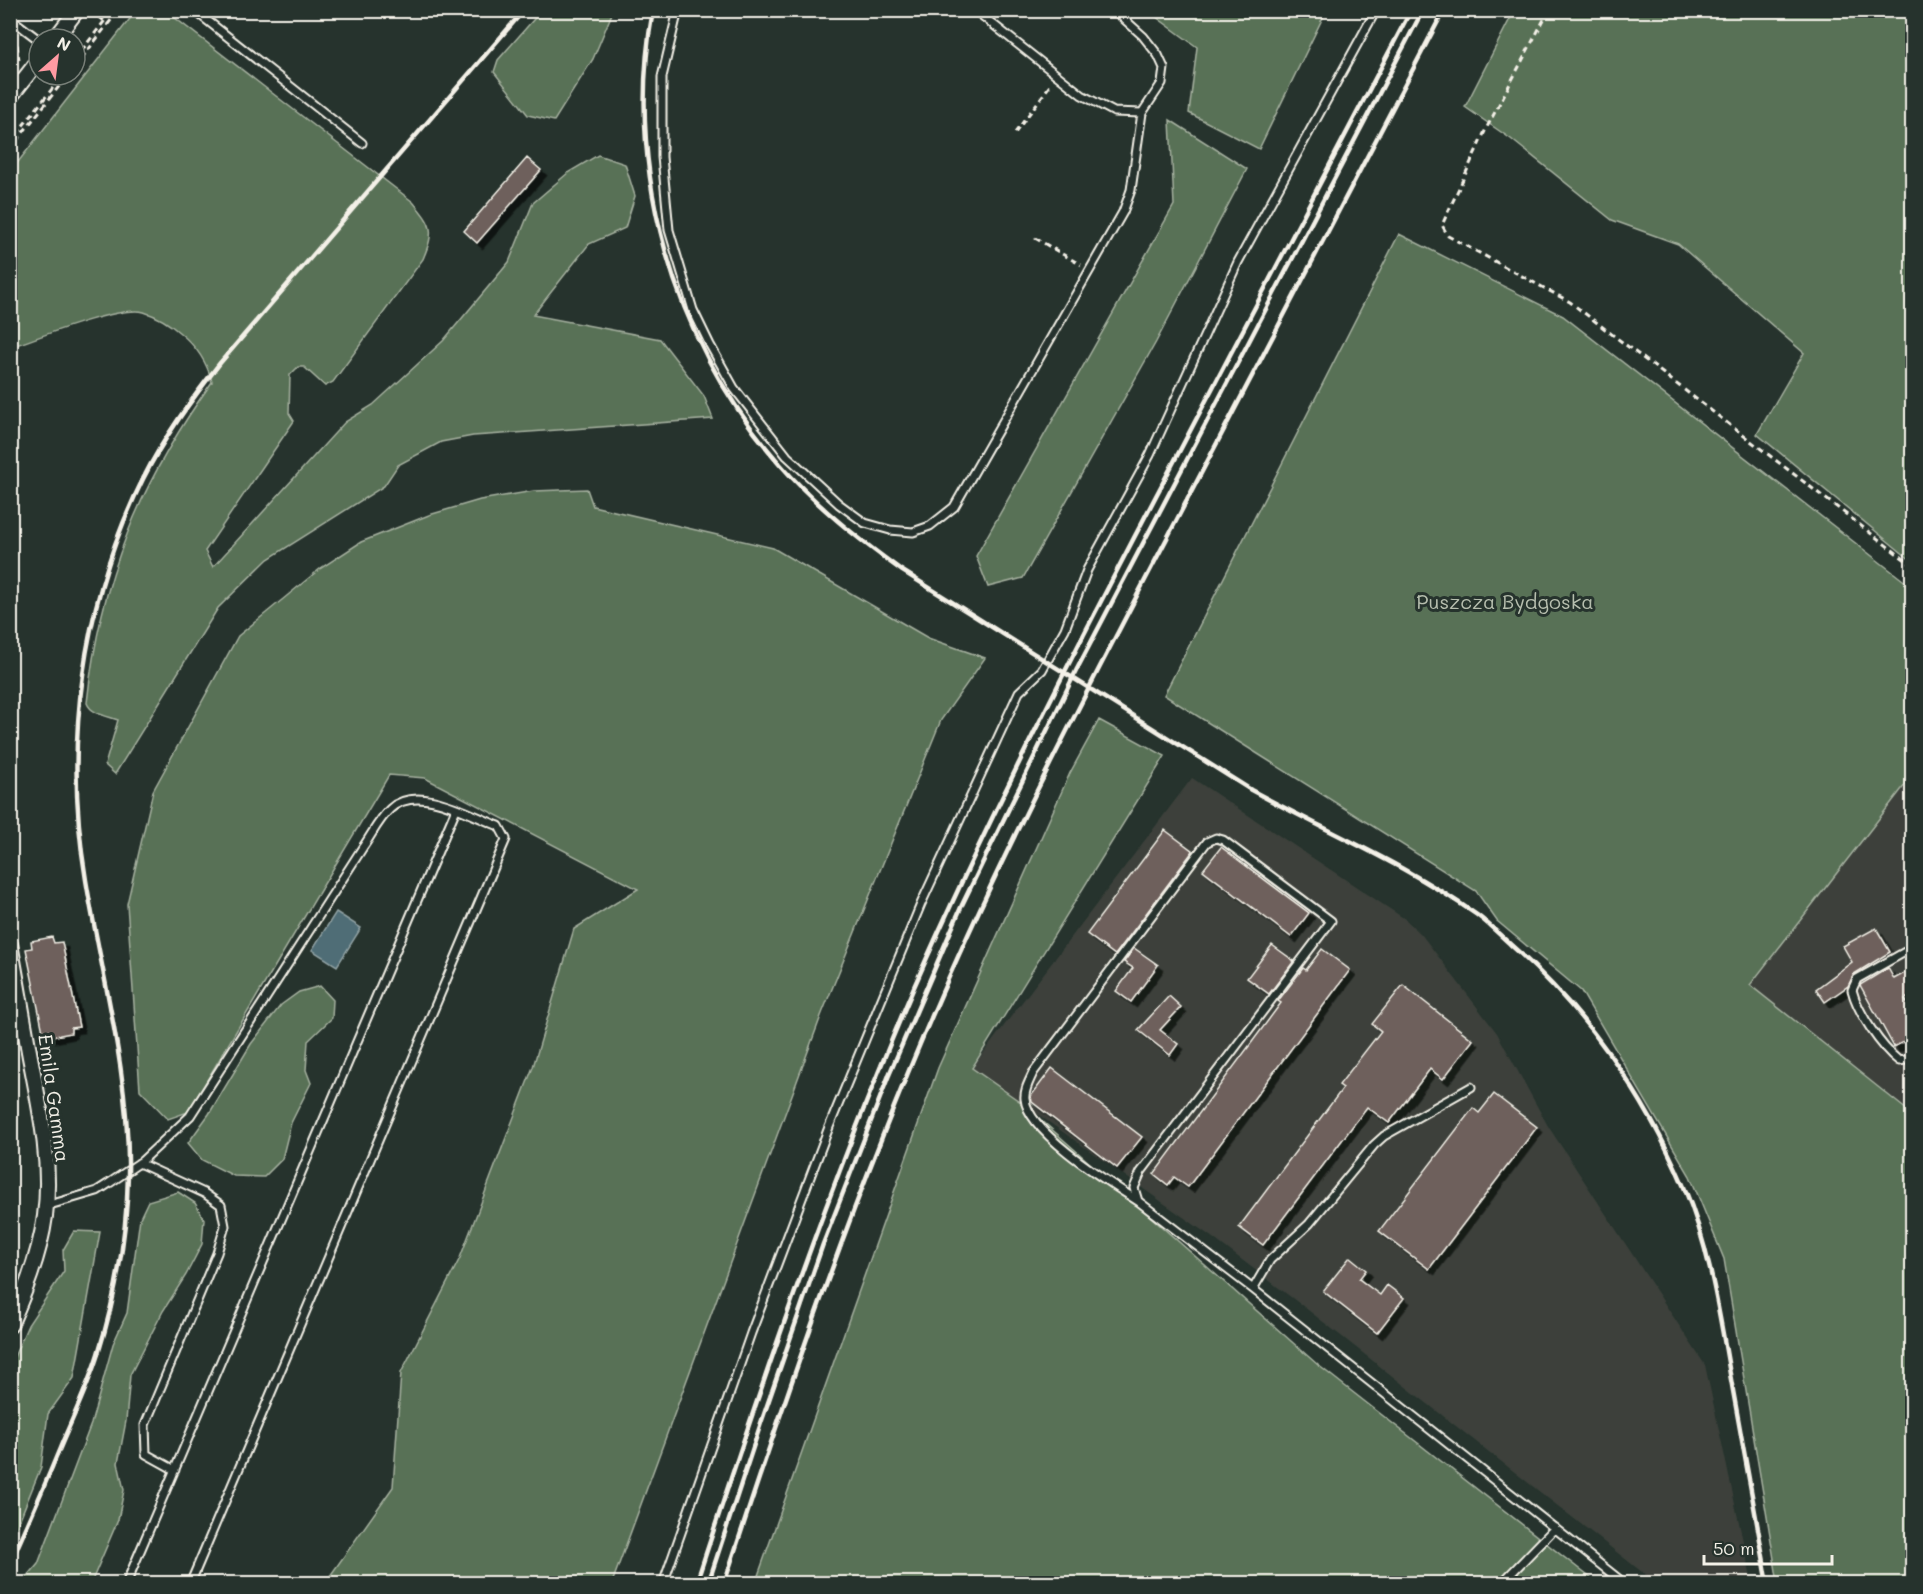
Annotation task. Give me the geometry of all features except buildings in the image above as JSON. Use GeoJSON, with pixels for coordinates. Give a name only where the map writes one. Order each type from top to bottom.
{"type":"FeatureCollection","features":[{"type":"Feature","properties":{"kind":"street"},"geometry":{"type":"LineString","coordinates":[[65,27],[78,10]]}},
{"type":"Feature","properties":{"kind":"street"},"geometry":{"type":"LineString","coordinates":[[10,97],[27,75]]}},
{"type":"Feature","properties":{"kind":"street","name":"Emila Gamma"},"geometry":{"type":"LineString","coordinates":[[10,944],[44,1129],[46,1206],[40,1245],[31,1277],[10,1325]]}},
{"type":"Feature","properties":{"kind":"lane"},"geometry":{"type":"LineString","coordinates":[[194,10],[362,143]]}},
{"type":"Feature","properties":{"kind":"lane"},"geometry":{"type":"LineString","coordinates":[[678,10],[662,77],[662,157],[669,230],[693,310],[734,388],[787,456],[839,504],[865,523],[890,530],[913,532],[930,526],[954,507],[1123,212],[1131,190],[1142,113],[1162,83],[1164,69],[1158,55],[1143,36],[1114,10]]}},
{"type":"Feature","properties":{"kind":"lane"},"geometry":{"type":"LineString","coordinates":[[975,10],[1082,95],[1114,112],[1142,113]]}},
{"type":"Feature","properties":{"kind":"lane"},"geometry":{"type":"LineString","coordinates":[[663,1584],[751,1333],[829,1126],[921,904],[1019,692],[1042,669],[1065,629],[1087,570],[1150,455],[1238,262],[1376,10]]}},
{"type":"Feature","properties":{"kind":"lane"},"geometry":{"type":"LineString","coordinates":[[10,18],[27,31]]}},
{"type":"Feature","properties":{"kind":"lane"},"geometry":{"type":"LineString","coordinates":[[46,1206],[97,1191],[139,1163],[190,1116],[363,847],[390,809],[410,799],[419,798],[456,809],[499,826],[506,839],[190,1584]]}},
{"type":"Feature","properties":{"kind":"lane"},"geometry":{"type":"LineString","coordinates":[[126,1584],[456,809]]}},
{"type":"Feature","properties":{"kind":"lane"},"geometry":{"type":"LineString","coordinates":[[1138,1201],[1134,1188],[1141,1172],[1332,921],[1223,840],[1215,838],[1207,842],[1033,1073],[1026,1088],[1024,1101],[1031,1117],[1046,1134],[1095,1174],[1138,1201],[1253,1289],[1625,1584]]}},
{"type":"Feature","properties":{"kind":"lane"},"geometry":{"type":"LineString","coordinates":[[1912,948],[1857,979],[1852,990],[1855,1000],[1887,1052],[1899,1061],[1912,1059]]}},
{"type":"Feature","properties":{"kind":"lane"},"geometry":{"type":"LineString","coordinates":[[1253,1289],[1270,1260],[1309,1224],[1374,1144],[1384,1136],[1471,1087]]}},
{"type":"Feature","properties":{"kind":"lane"},"geometry":{"type":"LineString","coordinates":[[139,1163],[204,1193],[221,1204],[225,1226],[217,1253],[145,1425],[146,1455],[175,1470]]}},
{"type":"Feature","properties":{"kind":"lane"},"geometry":{"type":"LineString","coordinates":[[1501,1584],[1555,1528]]}},
{"type":"Feature","properties":{"kind":"path"},"geometry":{"type":"LineString","coordinates":[[45,10],[52,14],[60,11]]}},
{"type":"Feature","properties":{"kind":"path"},"geometry":{"type":"LineString","coordinates":[[91,10],[106,23]]}},
{"type":"Feature","properties":{"kind":"path"},"geometry":{"type":"LineString","coordinates":[[87,49],[113,10]]}},
{"type":"Feature","properties":{"kind":"path"},"geometry":{"type":"LineString","coordinates":[[87,45],[119,10]]}},
{"type":"Feature","properties":{"kind":"path"},"geometry":{"type":"LineString","coordinates":[[1550,10],[1486,129],[1442,225],[1448,236],[1570,302],[1912,565]]}},
{"type":"Feature","properties":{"kind":"path"},"geometry":{"type":"LineString","coordinates":[[10,32],[18,49],[17,66]]}},
{"type":"Feature","properties":{"kind":"path"},"geometry":{"type":"LineString","coordinates":[[1015,133],[1058,75]]}},
{"type":"Feature","properties":{"kind":"path"},"geometry":{"type":"LineString","coordinates":[[10,142],[54,87]]}},
{"type":"Feature","properties":{"kind":"path"},"geometry":{"type":"LineString","coordinates":[[10,149],[59,87]]}},
{"type":"Feature","properties":{"kind":"path"},"geometry":{"type":"LineString","coordinates":[[1035,238],[1090,270]]}},
{"type":"Feature","properties":{"kind":"shaded area"},"geometry":{"type":"Polygon","coordinates":[[[1912,776],[1912,1114],[1750,985],[1912,776]]]}},
{"type":"Feature","properties":{"kind":"shaded area"},"geometry":{"type":"Polygon","coordinates":[[[1192,778],[1405,919],[1421,934],[1497,1033],[1548,1126],[1705,1365],[1752,1583],[1656,1583],[1213,1238],[972,1068],[1192,778]]]}},
{"type":"Feature","properties":{"kind":"green space"},"geometry":{"type":"Polygon","coordinates":[[[136,11],[166,11],[413,202],[425,217],[430,229],[423,259],[333,382],[325,386],[304,367],[298,367],[290,375],[289,413],[294,421],[205,551],[213,567],[345,422],[373,405],[443,341],[509,262],[533,203],[569,172],[598,155],[625,164],[635,196],[625,228],[589,244],[533,315],[660,339],[704,396],[713,419],[473,436],[441,442],[398,465],[384,486],[268,559],[218,608],[115,774],[105,765],[118,720],[92,710],[87,703],[102,615],[113,573],[144,495],[186,419],[212,382],[204,361],[191,343],[168,323],[144,312],[132,311],[98,318],[11,347],[11,171],[77,87],[87,87],[87,74],[136,11]]]}},
{"type":"Feature","properties":{"kind":"green space"},"geometry":{"type":"Polygon","coordinates":[[[541,11],[613,11],[593,59],[554,121],[528,115],[494,72],[498,60],[541,11]]]}},
{"type":"Feature","properties":{"kind":"green space"},"geometry":{"type":"Polygon","coordinates":[[[1148,11],[1326,11],[1259,149],[1189,113],[1197,47],[1148,11]]]}},
{"type":"Feature","properties":{"kind":"green space"},"geometry":{"type":"Polygon","coordinates":[[[1514,11],[1912,11],[1912,561],[1757,434],[1804,353],[1678,244],[1612,220],[1511,139],[1465,107],[1514,11]]]}},
{"type":"Feature","properties":{"kind":"green space"},"geometry":{"type":"Polygon","coordinates":[[[1170,120],[1247,169],[1156,342],[1023,578],[988,587],[976,556],[1174,205],[1170,120]]]}},
{"type":"Feature","properties":{"kind":"green space","name":"Puszcza Bydgoska"},"geometry":{"type":"Polygon","coordinates":[[[1399,234],[1563,316],[1912,587],[1912,776],[1750,985],[1912,1114],[1912,1583],[1778,1583],[1724,1259],[1690,1176],[1581,991],[1497,921],[1476,891],[1164,695],[1399,234]]]}},
{"type":"Feature","properties":{"kind":"green space"},"geometry":{"type":"Polygon","coordinates":[[[587,489],[593,506],[773,548],[928,638],[985,658],[941,720],[821,1016],[612,1583],[325,1583],[393,1487],[401,1373],[460,1258],[533,1067],[574,929],[638,889],[425,778],[389,775],[188,1112],[168,1119],[140,1090],[127,904],[153,791],[238,636],[321,568],[361,542],[429,515],[480,500],[534,491],[587,489]]]}},
{"type":"Feature","properties":{"kind":"green space"},"geometry":{"type":"Polygon","coordinates":[[[1099,720],[1165,756],[972,1068],[1022,1103],[1318,1365],[1597,1583],[755,1584],[938,1068],[1070,773],[1099,720]]]}},
{"type":"Feature","properties":{"kind":"green space"},"geometry":{"type":"Polygon","coordinates":[[[320,986],[333,1000],[332,1018],[308,1041],[306,1070],[311,1083],[291,1123],[282,1159],[264,1177],[234,1176],[202,1160],[188,1143],[209,1114],[251,1044],[281,1005],[299,992],[320,986]]]}},
{"type":"Feature","properties":{"kind":"green space"},"geometry":{"type":"Polygon","coordinates":[[[178,1192],[195,1203],[204,1219],[202,1244],[163,1311],[130,1375],[126,1421],[118,1463],[124,1490],[118,1520],[91,1583],[22,1583],[38,1564],[91,1424],[113,1344],[127,1313],[140,1218],[148,1201],[178,1192]]]}},
{"type":"Feature","properties":{"kind":"green space"},"geometry":{"type":"Polygon","coordinates":[[[74,1231],[100,1232],[74,1378],[48,1414],[41,1467],[11,1541],[11,1364],[28,1325],[64,1271],[63,1250],[74,1231]]]}},
{"type":"Feature","properties":{"kind":"water"},"geometry":{"type":"Polygon","coordinates":[[[336,912],[361,928],[337,966],[312,950],[336,912]]]}},
{"type":"Feature","properties":{"kind":"railway"},"geometry":{"type":"LineString","coordinates":[[10,1564],[94,1366],[115,1287],[123,1242],[128,1174],[125,1100],[114,1026],[86,880],[79,829],[77,777],[78,726],[83,675],[92,624],[105,574],[122,526],[151,463],[199,391],[220,363],[524,10]]}},
{"type":"Feature","properties":{"kind":"railway"},"geometry":{"type":"LineString","coordinates":[[653,10],[646,70],[646,131],[652,191],[665,250],[685,308],[711,363],[742,415],[779,463],[837,520],[901,570],[1251,790],[1394,864],[1477,915],[1564,998],[1611,1056],[1632,1087],[1668,1153],[1693,1209],[1707,1255],[1768,1584]]}},
{"type":"Feature","properties":{"kind":"railway"},"geometry":{"type":"LineString","coordinates":[[696,1584],[798,1283],[883,1060],[943,922],[1069,664],[1411,10]]}},
{"type":"Feature","properties":{"kind":"railway"},"geometry":{"type":"LineString","coordinates":[[708,1584],[823,1244],[889,1075],[962,905],[1077,669],[1423,10]]}},
{"type":"Feature","properties":{"kind":"railway"},"geometry":{"type":"LineString","coordinates":[[724,1584],[825,1287],[910,1067],[969,933],[1090,687],[1444,10]]}}]}
